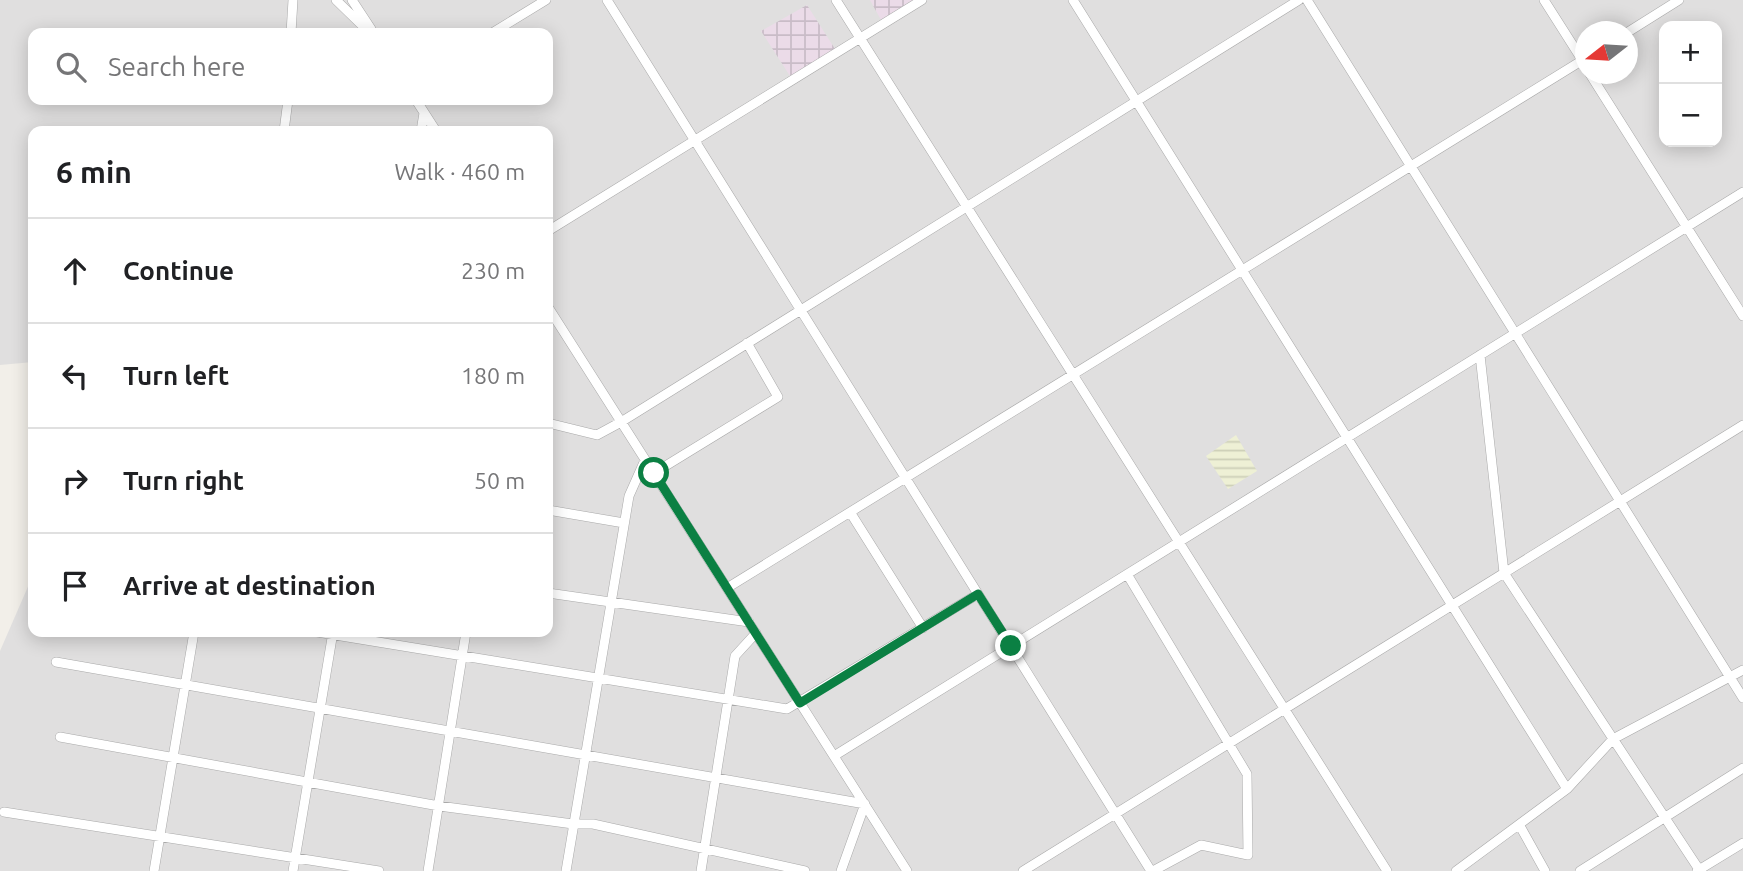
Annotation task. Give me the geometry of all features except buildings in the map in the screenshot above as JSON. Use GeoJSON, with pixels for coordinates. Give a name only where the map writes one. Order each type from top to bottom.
{"type":"FeatureCollection","features":[{"type":"Feature","properties":{"kind":"street"},"geometry":{"type":"LineString","coordinates":[[291,28],[293,0]]}},
{"type":"Feature","properties":{"kind":"street"},"geometry":{"type":"LineString","coordinates":[[337,0],[367,28]]}},
{"type":"Feature","properties":{"kind":"street"},"geometry":{"type":"LineString","coordinates":[[352,0],[369,28]]}},
{"type":"Feature","properties":{"kind":"street"},"geometry":{"type":"LineString","coordinates":[[500,28],[546,0]]}},
{"type":"Feature","properties":{"kind":"street"},"geometry":{"type":"LineString","coordinates":[[607,0],[1152,871],[1200,845],[1248,855],[1247,774],[1127,575]]}},
{"type":"Feature","properties":{"kind":"street"},"geometry":{"type":"LineString","coordinates":[[836,0],[1387,871]]}},
{"type":"Feature","properties":{"kind":"street"},"geometry":{"type":"LineString","coordinates":[[553,228],[922,0]]}},
{"type":"Feature","properties":{"kind":"street"},"geometry":{"type":"LineString","coordinates":[[1073,0],[1349,436],[1567,789]]}},
{"type":"Feature","properties":{"kind":"street"},"geometry":{"type":"LineString","coordinates":[[553,424],[597,435],[621,422],[1299,0]]}},
{"type":"Feature","properties":{"kind":"street"},"geometry":{"type":"LineString","coordinates":[[1307,0],[1743,698]]}},
{"type":"Feature","properties":{"kind":"street"},"geometry":{"type":"LineString","coordinates":[[1544,0],[1575,47]]}},
{"type":"Feature","properties":{"kind":"street"},"geometry":{"type":"LineString","coordinates":[[1638,26],[1679,0]]}},
{"type":"Feature","properties":{"kind":"street"},"geometry":{"type":"LineString","coordinates":[[727,588],[1575,66]]}},
{"type":"Feature","properties":{"kind":"street"},"geometry":{"type":"LineString","coordinates":[[1596,84],[1743,316]]}},
{"type":"Feature","properties":{"kind":"street"},"geometry":{"type":"LineString","coordinates":[[285,126],[287,105]]}},
{"type":"Feature","properties":{"kind":"street"},"geometry":{"type":"LineString","coordinates":[[419,105],[433,126]]}},
{"type":"Feature","properties":{"kind":"street"},"geometry":{"type":"LineString","coordinates":[[422,126],[424,113]]}},
{"type":"Feature","properties":{"kind":"street"},"geometry":{"type":"LineString","coordinates":[[834,756],[1743,192]]}},
{"type":"Feature","properties":{"kind":"street"},"geometry":{"type":"LineString","coordinates":[[553,315],[907,871]]}},
{"type":"Feature","properties":{"kind":"street"},"geometry":{"type":"LineString","coordinates":[[654,473],[778,397],[747,343]]}},
{"type":"Feature","properties":{"kind":"street"},"geometry":{"type":"LineString","coordinates":[[1480,355],[1504,573],[1666,817],[1698,871],[1743,842]]}},
{"type":"Feature","properties":{"kind":"street"},"geometry":{"type":"LineString","coordinates":[[1023,871],[1743,425]]}},
{"type":"Feature","properties":{"kind":"street"},"geometry":{"type":"LineString","coordinates":[[566,871],[629,496],[645,460]]}},
{"type":"Feature","properties":{"kind":"street"},"geometry":{"type":"LineString","coordinates":[[553,511],[624,523]]}},
{"type":"Feature","properties":{"kind":"street"},"geometry":{"type":"LineString","coordinates":[[850,512],[923,628]]}},
{"type":"Feature","properties":{"kind":"street"},"geometry":{"type":"LineString","coordinates":[[553,594],[749,622]]}},
{"type":"Feature","properties":{"kind":"street"},"geometry":{"type":"LineString","coordinates":[[354,637],[462,658],[787,709],[978,594]]}},
{"type":"Feature","properties":{"kind":"street"},"geometry":{"type":"LineString","coordinates":[[701,871],[735,656],[756,633]]}},
{"type":"Feature","properties":{"kind":"street"},"geometry":{"type":"LineString","coordinates":[[154,871],[193,637]]}},
{"type":"Feature","properties":{"kind":"street"},"geometry":{"type":"LineString","coordinates":[[293,871],[332,637]]}},
{"type":"Feature","properties":{"kind":"street"},"geometry":{"type":"LineString","coordinates":[[428,871],[465,637]]}},
{"type":"Feature","properties":{"kind":"street"},"geometry":{"type":"LineString","coordinates":[[56,662],[864,804]]}},
{"type":"Feature","properties":{"kind":"street"},"geometry":{"type":"LineString","coordinates":[[1456,871],[1567,789],[1613,739],[1743,670]]}},
{"type":"Feature","properties":{"kind":"street"},"geometry":{"type":"LineString","coordinates":[[60,737],[439,806],[573,824],[593,824],[805,871]]}},
{"type":"Feature","properties":{"kind":"street"},"geometry":{"type":"LineString","coordinates":[[1580,871],[1743,768]]}},
{"type":"Feature","properties":{"kind":"street"},"geometry":{"type":"LineString","coordinates":[[841,871],[864,804]]}},
{"type":"Feature","properties":{"kind":"street"},"geometry":{"type":"LineString","coordinates":[[5,812],[379,871]]}},
{"type":"Feature","properties":{"kind":"street"},"geometry":{"type":"LineString","coordinates":[[1520,826],[1545,871]]}},
{"type":"Feature","properties":{"kind":"shaded area"},"geometry":{"type":"Polygon","coordinates":[[[0,0],[1743,0],[1743,871],[0,871],[0,651],[28,587],[28,637],[553,637],[553,126],[28,126],[28,362],[0,365],[0,0]]]}},
{"type":"Feature","properties":{"kind":"shaded area"},"geometry":{"type":"Polygon","coordinates":[[[870,0],[913,0],[881,20],[870,0]]]}},
{"type":"Feature","properties":{"kind":"shaded area"},"geometry":{"type":"Polygon","coordinates":[[[807,5],[835,49],[790,76],[761,31],[807,5]]]}},
{"type":"Feature","properties":{"kind":"green space"},"geometry":{"type":"Polygon","coordinates":[[[1236,435],[1257,471],[1228,489],[1206,456],[1236,435]]]}},
{"type":"Feature","properties":{"kind":"route"},"geometry":{"type":"LineString","coordinates":[[654,473],[800,703],[978,594],[1011,646]]}}]}
